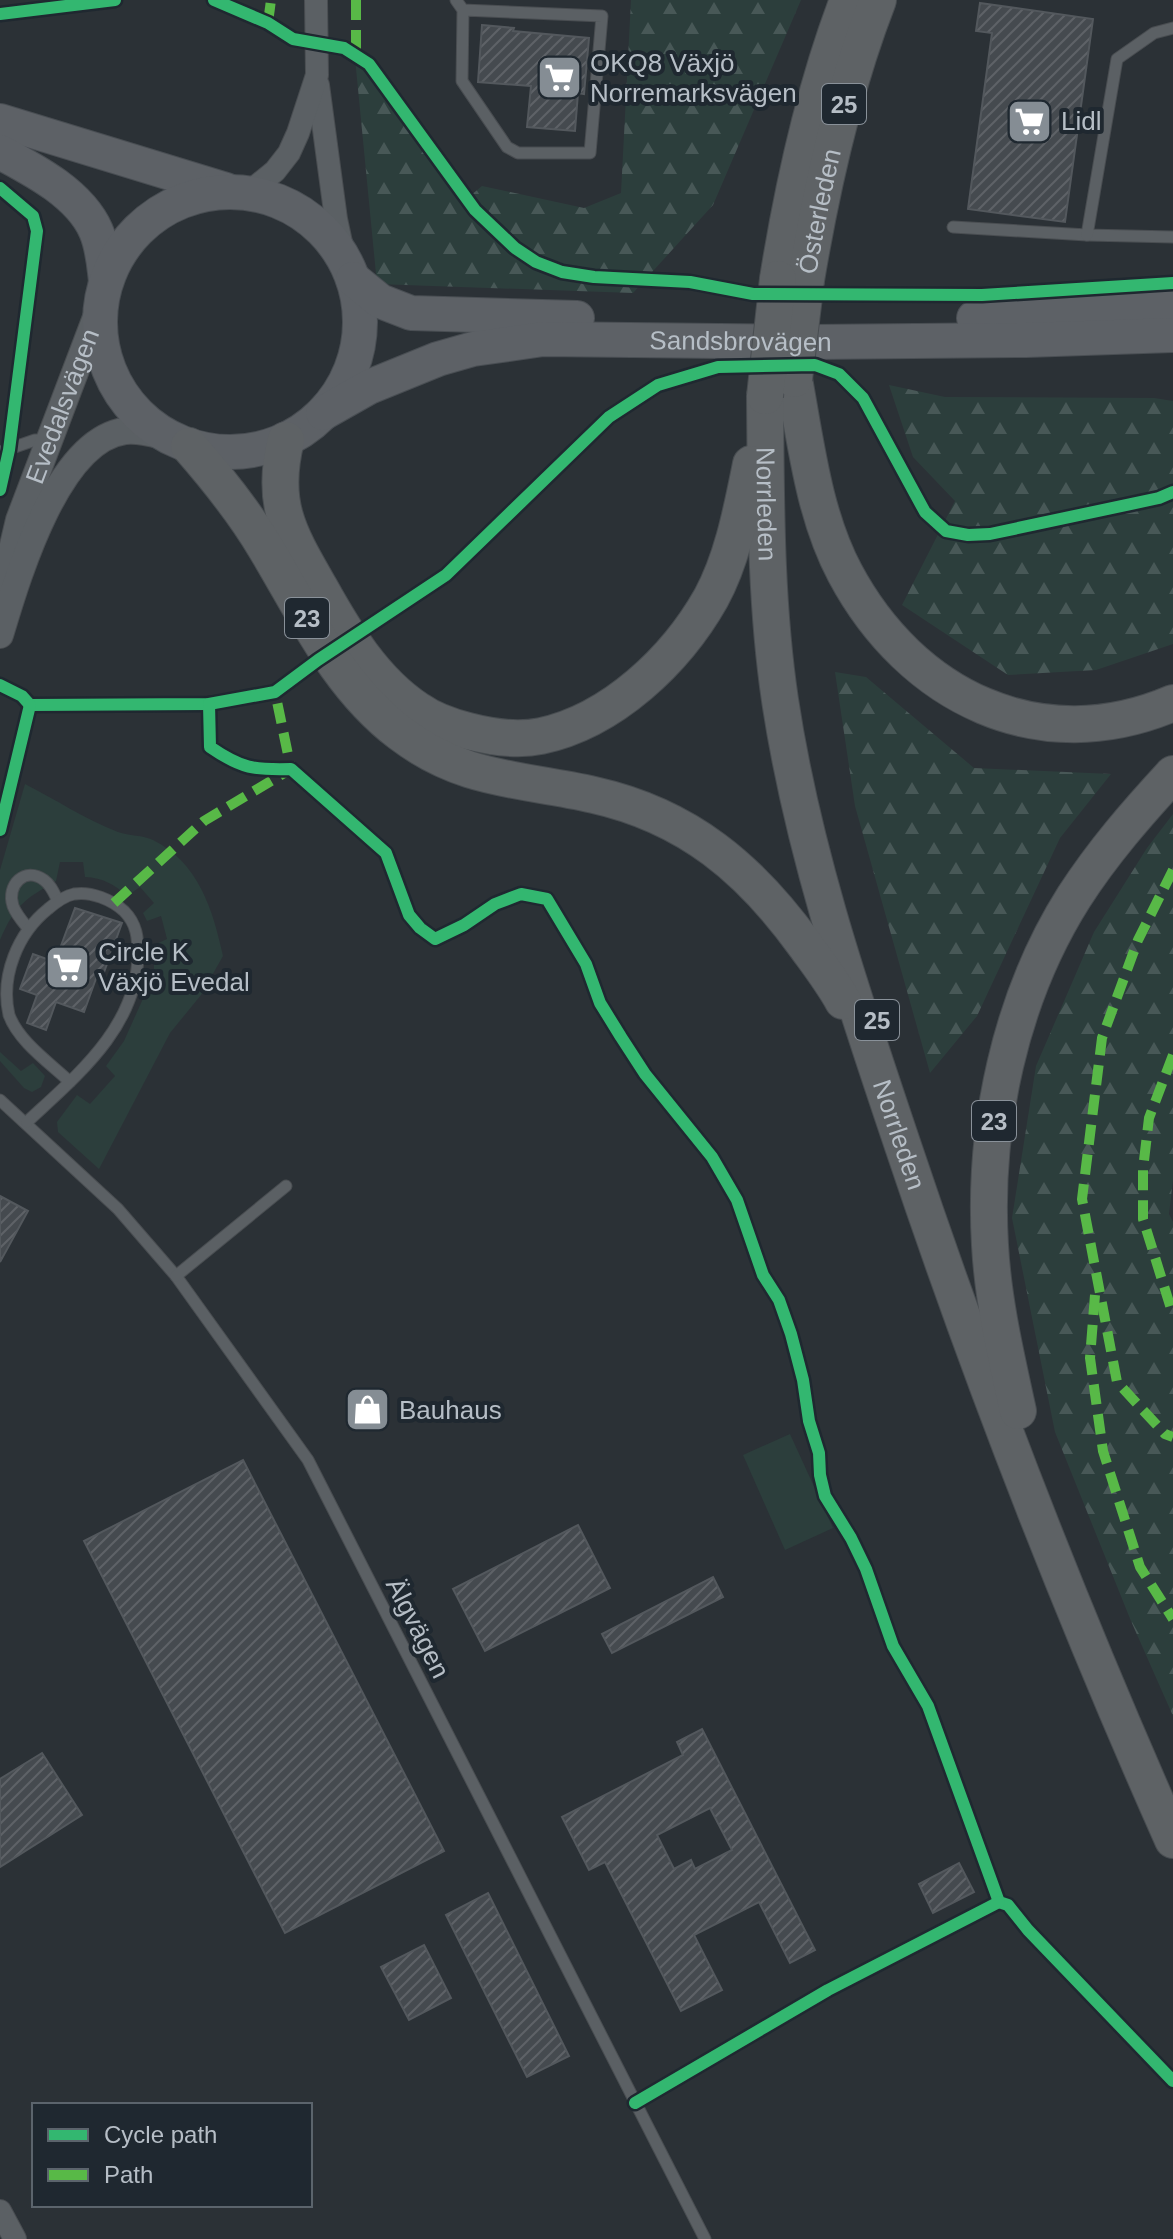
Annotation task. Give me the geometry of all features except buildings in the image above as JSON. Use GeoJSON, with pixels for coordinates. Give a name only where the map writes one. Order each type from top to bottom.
{"type":"FeatureCollection","features":[{"type":"Feature","properties":{"kind":"highway","name":"Österleden"},"geometry":{"type":"LineString","coordinates":[[780,388],[803,151],[822,78],[848,0]]}},
{"type":"Feature","properties":{"kind":"highway","name":"Österleden"},"geometry":{"type":"LineString","coordinates":[[792,280],[848,87],[878,0]]}},
{"type":"Feature","properties":{"kind":"highway"},"geometry":{"type":"LineString","coordinates":[[286,440],[279,488],[287,524],[294,543],[325,598],[369,666],[418,711],[454,727],[498,736],[540,736],[575,725],[628,693],[676,647],[695,622],[712,596],[780,388]]}},
{"type":"Feature","properties":{"kind":"highway"},"geometry":{"type":"LineString","coordinates":[[780,388],[811,471],[829,537],[840,561],[879,625],[916,663],[939,681],[1000,713],[1053,725],[1104,723],[1145,715],[1173,703]]}},
{"type":"Feature","properties":{"kind":"highway","name":"Norrleden"},"geometry":{"type":"LineString","coordinates":[[780,388],[768,563],[780,699],[815,865],[870,1052],[1021,1478],[1103,1681],[1173,1840]]}},
{"type":"Feature","properties":{"kind":"highway","name":"Norrleden"},"geometry":{"type":"LineString","coordinates":[[780,388],[786,451],[784,551],[797,697],[813,784],[842,905],[890,1060],[957,1253],[1082,1580],[1173,1795]]}},
{"type":"Feature","properties":{"kind":"highway","name":"23"},"geometry":{"type":"LineString","coordinates":[[179,441],[238,504],[333,661],[378,714],[426,750],[474,773],[626,803],[658,815],[726,856],[785,917],[840,996],[870,1052]]}},
{"type":"Feature","properties":{"kind":"highway","name":"23"},"geometry":{"type":"LineString","coordinates":[[1018,1411],[998,1323],[990,1246],[989,1186],[994,1117],[1007,1062],[1030,987],[1053,934],[1074,897],[1105,852],[1173,774]]}},
{"type":"Feature","properties":{"kind":"main road","name":"23"},"geometry":{"type":"LineString","coordinates":[[0,121],[283,203],[314,222],[331,240],[349,270],[359,307],[359,336],[353,364],[341,391],[323,413],[286,440],[263,448],[238,452],[213,451],[179,441],[149,425],[133,409],[109,371],[100,327],[104,292],[101,248],[90,219],[55,185],[0,152]]}},
{"type":"Feature","properties":{"kind":"main road","name":"23"},"geometry":{"type":"LineString","coordinates":[[104,292],[116,259],[129,240],[164,210],[185,200],[239,192]]}},
{"type":"Feature","properties":{"kind":"main road","name":"Sandsbrovägen"},"geometry":{"type":"LineString","coordinates":[[349,270],[368,293],[393,308],[434,315],[878,322],[1173,306]]}},
{"type":"Feature","properties":{"kind":"main road","name":"Sandsbrovägen"},"geometry":{"type":"LineString","coordinates":[[323,413],[394,376],[438,359],[473,349],[543,339],[812,342],[1173,335]]}},
{"type":"Feature","properties":{"kind":"street"},"geometry":{"type":"LineString","coordinates":[[316,0],[317,75],[329,179],[349,270]]}},
{"type":"Feature","properties":{"kind":"street"},"geometry":{"type":"LineString","coordinates":[[239,192],[264,182],[289,153],[317,75]]}},
{"type":"Feature","properties":{"kind":"street","name":"Evedalsvägen"},"geometry":{"type":"LineString","coordinates":[[0,600],[19,520],[104,292]]}},
{"type":"Feature","properties":{"kind":"street","name":"Evedalsvägen"},"geometry":{"type":"LineString","coordinates":[[0,635],[23,560],[49,504],[75,464],[94,445],[124,431],[138,431],[179,441]]}},
{"type":"Feature","properties":{"kind":"street"},"geometry":{"type":"LineString","coordinates":[[0,2211],[15,2239]]}},
{"type":"Feature","properties":{"kind":"lane"},"geometry":{"type":"LineString","coordinates":[[459,5],[602,16],[590,153],[518,153],[507,147],[462,81],[459,5]]}},
{"type":"Feature","properties":{"kind":"lane"},"geometry":{"type":"LineString","coordinates":[[1087,235],[1117,59],[1154,33],[1173,28]]}},
{"type":"Feature","properties":{"kind":"lane"},"geometry":{"type":"LineString","coordinates":[[953,227],[1173,237]]}},
{"type":"Feature","properties":{"kind":"lane"},"geometry":{"type":"LineString","coordinates":[[0,452],[35,440],[49,440]]}},
{"type":"Feature","properties":{"kind":"lane"},"geometry":{"type":"LineString","coordinates":[[27,927],[11,902],[13,886],[18,879],[32,875],[41,878],[48,883],[58,901]]}},
{"type":"Feature","properties":{"kind":"lane"},"geometry":{"type":"LineString","coordinates":[[27,1122],[70,1082],[97,1055],[127,1005],[133,988],[138,961],[138,933],[129,916],[114,903],[75,893],[58,901],[27,927],[5,973],[4,995],[9,1016],[26,1040],[70,1082]]}},
{"type":"Feature","properties":{"kind":"lane","name":"Älgvägen"},"geometry":{"type":"LineString","coordinates":[[0,1100],[118,1209],[176,1276],[308,1460],[705,2239]]}},
{"type":"Feature","properties":{"kind":"lane"},"geometry":{"type":"LineString","coordinates":[[176,1276],[286,1186]]}},
{"type":"Feature","properties":{"kind":"green space"},"geometry":{"type":"Polygon","coordinates":[[[631,0],[801,0],[713,205],[633,293],[377,284],[355,58],[464,201],[482,186],[584,208],[621,193],[631,0]]]}},
{"type":"Feature","properties":{"kind":"green space"},"geometry":{"type":"Polygon","coordinates":[[[889,385],[945,397],[1154,398],[1173,401],[1173,644],[1096,670],[1008,675],[902,605],[955,501],[913,457],[889,385]]]}},
{"type":"Feature","properties":{"kind":"green space"},"geometry":{"type":"Polygon","coordinates":[[[835,672],[866,677],[974,768],[1111,774],[1060,838],[977,1016],[930,1073],[855,806],[835,672]]]}},
{"type":"Feature","properties":{"kind":"green space"},"geometry":{"type":"Polygon","coordinates":[[[25,784],[106,827],[149,838],[182,861],[202,889],[209,905],[223,956],[201,995],[170,1033],[99,1169],[58,1132],[57,1122],[77,1095],[90,1104],[115,1076],[106,1066],[124,1041],[154,974],[154,945],[167,939],[161,916],[147,921],[143,913],[154,903],[140,887],[127,896],[108,882],[85,877],[83,862],[60,862],[56,881],[22,904],[0,940],[0,870],[25,784]]]}},
{"type":"Feature","properties":{"kind":"green space"},"geometry":{"type":"Polygon","coordinates":[[[1173,814],[1173,1180],[1169,1214],[1173,1222],[1173,1716],[1055,1432],[1012,1218],[1036,1066],[1094,932],[1147,848],[1173,814]]]}},
{"type":"Feature","properties":{"kind":"green space"},"geometry":{"type":"Polygon","coordinates":[[[0,1052],[21,1071],[33,1063],[45,1076],[41,1087],[32,1092],[24,1088],[0,1061],[0,1052]]]}},
{"type":"Feature","properties":{"kind":"green space"},"geometry":{"type":"Polygon","coordinates":[[[790,1434],[833,1528],[785,1550],[743,1455],[790,1434]]]}},
{"type":"Feature","properties":{"kind":"marked path"},"geometry":{"type":"LineString","coordinates":[[268,23],[271,0]]}},
{"type":"Feature","properties":{"kind":"marked path"},"geometry":{"type":"LineString","coordinates":[[356,0],[356,56]]}},
{"type":"Feature","properties":{"kind":"marked path"},"geometry":{"type":"LineString","coordinates":[[114,903],[204,821],[291,769],[275,692]]}},
{"type":"Feature","properties":{"kind":"marked path"},"geometry":{"type":"LineString","coordinates":[[1173,870],[1138,940],[1102,1038],[1082,1199],[1117,1382],[1165,1434],[1173,1437]]}},
{"type":"Feature","properties":{"kind":"marked path"},"geometry":{"type":"LineString","coordinates":[[1173,1055],[1149,1118],[1143,1169],[1143,1219],[1173,1315]]}},
{"type":"Feature","properties":{"kind":"marked path"},"geometry":{"type":"LineString","coordinates":[[1095,1295],[1090,1358],[1103,1451],[1140,1567],[1173,1619]]}},
{"type":"Feature","properties":{"kind":"cycle path"},"geometry":{"type":"LineString","coordinates":[[0,14],[115,0]]}},
{"type":"Feature","properties":{"kind":"cycle path"},"geometry":{"type":"LineString","coordinates":[[214,0],[268,23],[293,39],[344,48],[369,64],[475,210],[515,248],[536,262],[562,272],[594,277],[690,282],[753,294],[982,295],[1173,283]]}},
{"type":"Feature","properties":{"kind":"cycle path"},"geometry":{"type":"LineString","coordinates":[[0,188],[33,216],[37,231],[9,450],[0,490]]}},
{"type":"Feature","properties":{"kind":"cycle path"},"geometry":{"type":"LineString","coordinates":[[0,685],[22,696],[30,705],[209,704],[275,692],[446,575],[609,417],[658,385],[718,367],[815,365],[839,374],[863,398],[925,512],[946,531],[968,535],[990,534],[1159,498],[1173,492]]}},
{"type":"Feature","properties":{"kind":"cycle path"},"geometry":{"type":"LineString","coordinates":[[209,704],[210,747],[249,767],[291,769],[386,853],[409,915],[435,939],[464,925],[495,904],[521,894],[547,899],[586,964],[600,1003],[621,1037],[645,1074],[712,1157],[737,1200],[763,1275],[779,1300],[791,1334],[803,1380],[809,1421],[819,1453],[825,1496],[866,1569],[893,1646],[928,1706],[999,1902],[1008,1905],[1028,1930],[1173,2081]]}},
{"type":"Feature","properties":{"kind":"cycle path"},"geometry":{"type":"LineString","coordinates":[[0,830],[30,705]]}},
{"type":"Feature","properties":{"kind":"cycle path"},"geometry":{"type":"LineString","coordinates":[[635,2103],[828,1990],[999,1902]]}},
{"type":"Feature","properties":{"kind":"place","name":"OKQ8 Växjö Norremarksvägen"},"geometry":{"type":"Point","coordinates":[559,78]}},
{"type":"Feature","properties":{"kind":"place","name":"Lidl"},"geometry":{"type":"Point","coordinates":[1030,121]}},
{"type":"Feature","properties":{"kind":"place","name":"Circle K Växjö Evedal"},"geometry":{"type":"Point","coordinates":[67,967]}},
{"type":"Feature","properties":{"kind":"place","name":"Bauhaus"},"geometry":{"type":"Point","coordinates":[368,1410]}}]}
